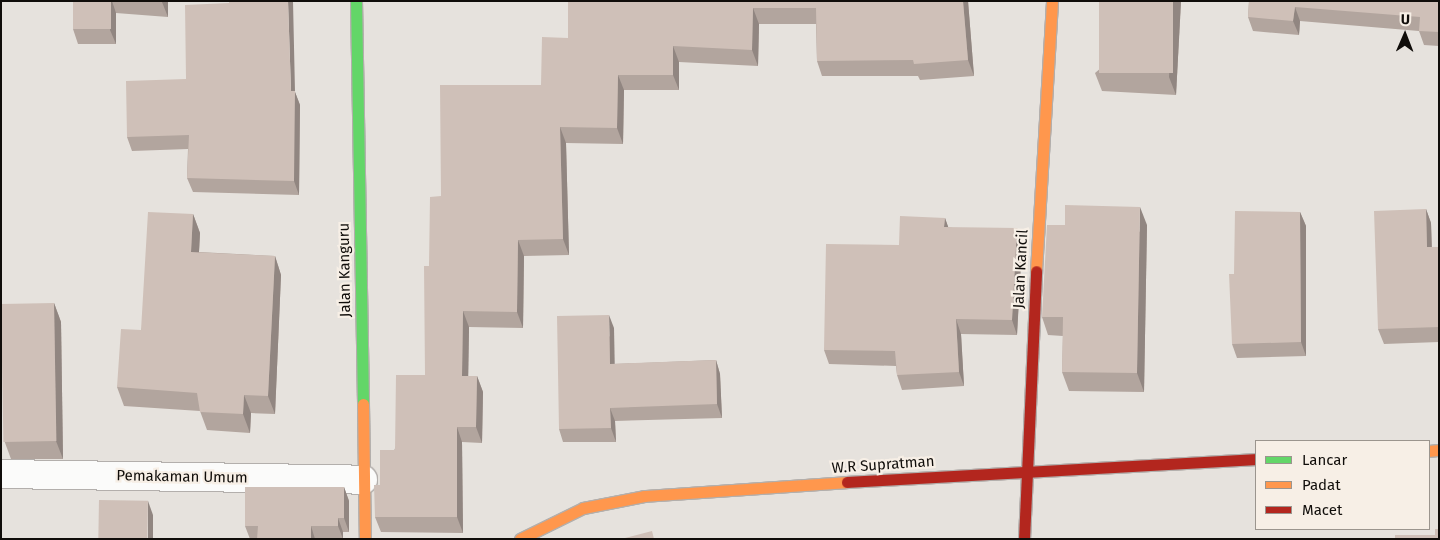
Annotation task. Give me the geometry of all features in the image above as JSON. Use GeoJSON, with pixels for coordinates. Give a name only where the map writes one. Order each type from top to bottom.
{"type":"FeatureCollection","features":[{"type":"Feature","properties":{"kind":"street","name":"Jalan Kanguru"},"geometry":{"type":"LineString","coordinates":[[356,1],[363,480],[366,539]]}},
{"type":"Feature","properties":{"kind":"street","name":"Jalan Kancil"},"geometry":{"type":"LineString","coordinates":[[1024,539],[1025,470],[1052,1]]}},
{"type":"Feature","properties":{"kind":"street","name":"W.R Supratman"},"geometry":{"type":"LineString","coordinates":[[520,539],[583,508],[644,496],[1025,470],[1255,459]]}},
{"type":"Feature","properties":{"kind":"street","name":"Pemakaman Umum"},"geometry":{"type":"LineString","coordinates":[[1,474],[363,480]]}},
{"type":"Feature","properties":{"kind":"building"},"geometry":{"type":"Polygon","coordinates":[[[73,1],[111,1],[111,29],[73,29],[73,1]]]}},
{"type":"Feature","properties":{"kind":"building"},"geometry":{"type":"Polygon","coordinates":[[[229,1],[288,1],[291,91],[295,91],[294,181],[187,178],[189,135],[127,137],[126,81],[186,79],[185,5],[229,3],[229,1]]]}},
{"type":"Feature","properties":{"kind":"building"},"geometry":{"type":"Polygon","coordinates":[[[568,1],[963,1],[968,60],[914,64],[913,60],[817,61],[816,8],[753,8],[752,50],[673,46],[673,75],[618,75],[617,128],[560,127],[563,239],[518,240],[517,312],[463,311],[462,376],[477,376],[476,427],[457,427],[457,517],[375,517],[374,485],[380,485],[380,450],[395,450],[396,375],[425,375],[424,266],[429,266],[430,197],[441,196],[440,85],[541,85],[542,37],[568,38],[568,1]]]}},
{"type":"Feature","properties":{"kind":"building"},"geometry":{"type":"Polygon","coordinates":[[[1099,1],[1173,1],[1173,73],[1099,73],[1099,1]]]}},
{"type":"Feature","properties":{"kind":"building"},"geometry":{"type":"Polygon","coordinates":[[[1249,1],[1439,1],[1439,32],[1419,31],[1420,17],[1295,7],[1293,21],[1248,17],[1249,1]]]}},
{"type":"Feature","properties":{"kind":"building"},"geometry":{"type":"Polygon","coordinates":[[[1065,205],[1140,207],[1137,373],[1062,372],[1063,317],[1042,317],[1047,225],[1065,225],[1065,205]]]}},
{"type":"Feature","properties":{"kind":"building"},"geometry":{"type":"Polygon","coordinates":[[[1426,209],[1427,247],[1439,247],[1439,327],[1378,329],[1374,211],[1426,209]]]}},
{"type":"Feature","properties":{"kind":"building"},"geometry":{"type":"Polygon","coordinates":[[[1235,211],[1300,212],[1301,342],[1232,344],[1229,274],[1234,274],[1235,211]]]}},
{"type":"Feature","properties":{"kind":"building"},"geometry":{"type":"Polygon","coordinates":[[[148,212],[193,214],[191,252],[275,256],[268,396],[244,395],[243,414],[200,412],[197,393],[117,387],[121,329],[141,330],[148,212]]]}},
{"type":"Feature","properties":{"kind":"building"},"geometry":{"type":"Polygon","coordinates":[[[900,216],[945,218],[944,227],[1017,228],[1012,320],[956,319],[959,372],[897,375],[895,351],[824,350],[826,244],[899,245],[900,216]]]}},
{"type":"Feature","properties":{"kind":"building"},"geometry":{"type":"Polygon","coordinates":[[[54,303],[56,441],[3,442],[1,304],[54,303]]]}},
{"type":"Feature","properties":{"kind":"building"},"geometry":{"type":"Polygon","coordinates":[[[609,315],[610,364],[716,360],[717,404],[610,408],[611,428],[559,429],[557,316],[609,315]]]}},
{"type":"Feature","properties":{"kind":"building"},"geometry":{"type":"Polygon","coordinates":[[[245,487],[344,487],[344,518],[338,518],[338,526],[311,526],[311,539],[257,539],[258,526],[245,526],[245,487]]]}},
{"type":"Feature","properties":{"kind":"building"},"geometry":{"type":"Polygon","coordinates":[[[99,500],[148,501],[147,539],[98,539],[99,500]]]}},
{"type":"Feature","properties":{"kind":"building"},"geometry":{"type":"Polygon","coordinates":[[[1435,529],[1439,529],[1439,539],[1395,539],[1395,535],[1435,535],[1435,529]]]}},
{"type":"Feature","properties":{"kind":"building"},"geometry":{"type":"Polygon","coordinates":[[[652,531],[654,539],[621,539],[652,531]]]}},
{"type":"Feature","properties":{"kind":"traffic: fast"},"geometry":{"type":"LineString","coordinates":[[356,1],[363,404]]}},
{"type":"Feature","properties":{"kind":"traffic: slow"},"geometry":{"type":"LineString","coordinates":[[1036,271],[1052,1]]}},
{"type":"Feature","properties":{"kind":"traffic: slow"},"geometry":{"type":"LineString","coordinates":[[363,404],[365,539]]}},
{"type":"Feature","properties":{"kind":"traffic: slow"},"geometry":{"type":"LineString","coordinates":[[1430,451],[1439,450]]}},
{"type":"Feature","properties":{"kind":"traffic: slow"},"geometry":{"type":"LineString","coordinates":[[520,539],[583,508],[644,496],[847,482]]}},
{"type":"Feature","properties":{"kind":"traffic: jam"},"geometry":{"type":"LineString","coordinates":[[1024,539],[1036,271]]}},
{"type":"Feature","properties":{"kind":"traffic: jam"},"geometry":{"type":"LineString","coordinates":[[847,482],[1255,459]]}}]}
